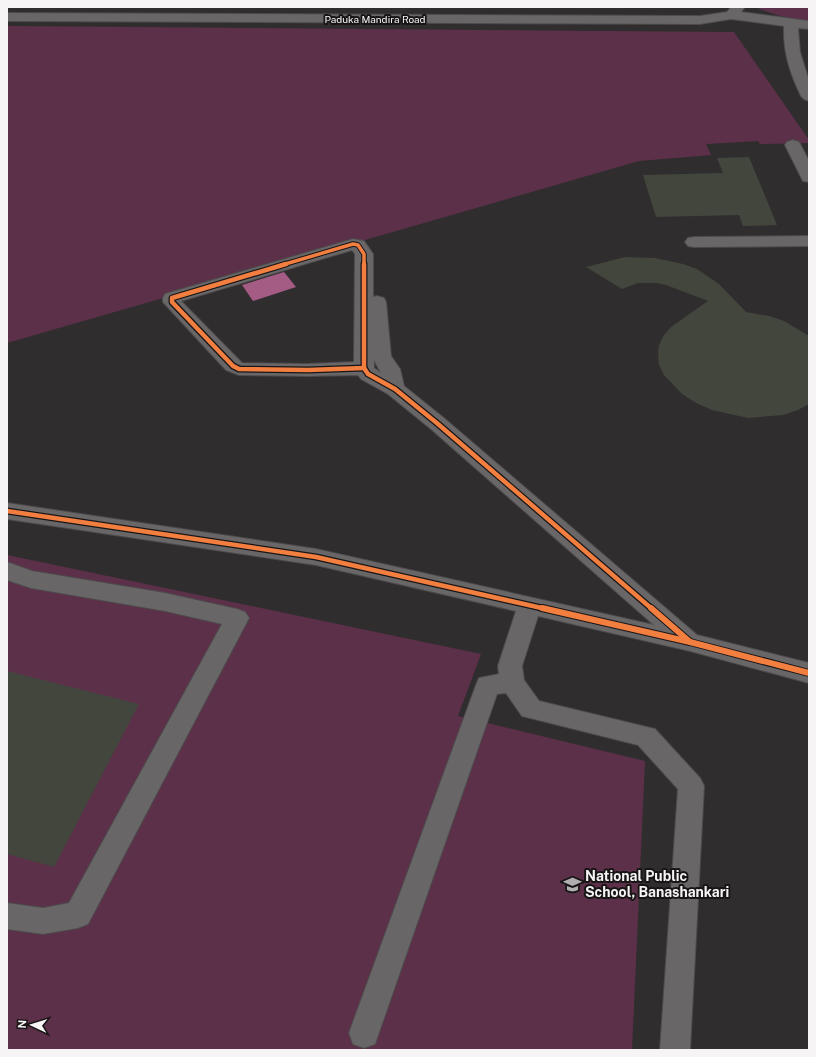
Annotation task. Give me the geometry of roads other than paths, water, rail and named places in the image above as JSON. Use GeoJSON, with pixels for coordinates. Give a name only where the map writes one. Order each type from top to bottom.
{"type":"FeatureCollection","features":[{"type":"Feature","properties":{"kind":"street"},"geometry":{"type":"LineString","coordinates":[[690,7],[700,20]]}},
{"type":"Feature","properties":{"kind":"street","name":"Paduka Mandira Road"},"geometry":{"type":"LineString","coordinates":[[7,17],[379,13],[700,20],[735,11],[791,24],[809,25]]}},
{"type":"Feature","properties":{"kind":"street"},"geometry":{"type":"LineString","coordinates":[[791,24],[790,36],[793,63],[809,96]]}},
{"type":"Feature","properties":{"kind":"street"},"geometry":{"type":"LineString","coordinates":[[793,145],[809,177]]}},
{"type":"Feature","properties":{"kind":"street"},"geometry":{"type":"LineString","coordinates":[[372,237],[381,356],[390,369],[394,389]]}},
{"type":"Feature","properties":{"kind":"street"},"geometry":{"type":"LineString","coordinates":[[694,242],[809,241]]}},
{"type":"Feature","properties":{"kind":"street"},"geometry":{"type":"LineString","coordinates":[[364,368],[308,370],[239,369],[233,366],[172,302],[172,298],[353,244],[358,245],[364,254],[364,368],[368,374],[394,389],[444,429],[690,642]]}},
{"type":"Feature","properties":{"kind":"street"},"geometry":{"type":"LineString","coordinates":[[7,511],[316,557],[690,642],[809,673]]}},
{"type":"Feature","properties":{"kind":"street"},"geometry":{"type":"LineString","coordinates":[[7,570],[31,579],[165,602],[236,618],[78,915],[43,921],[7,916]]}},
{"type":"Feature","properties":{"kind":"street"},"geometry":{"type":"LineString","coordinates":[[530,605],[510,666],[512,682],[531,709],[646,736],[690,786],[675,1050]]}},
{"type":"Feature","properties":{"kind":"street"},"geometry":{"type":"LineString","coordinates":[[364,1033],[488,685],[512,682]]}},
{"type":"Feature","properties":{"kind":"place","name":"National Public School, Banashankari"},"geometry":{"type":"Point","coordinates":[572,884]}}]}
